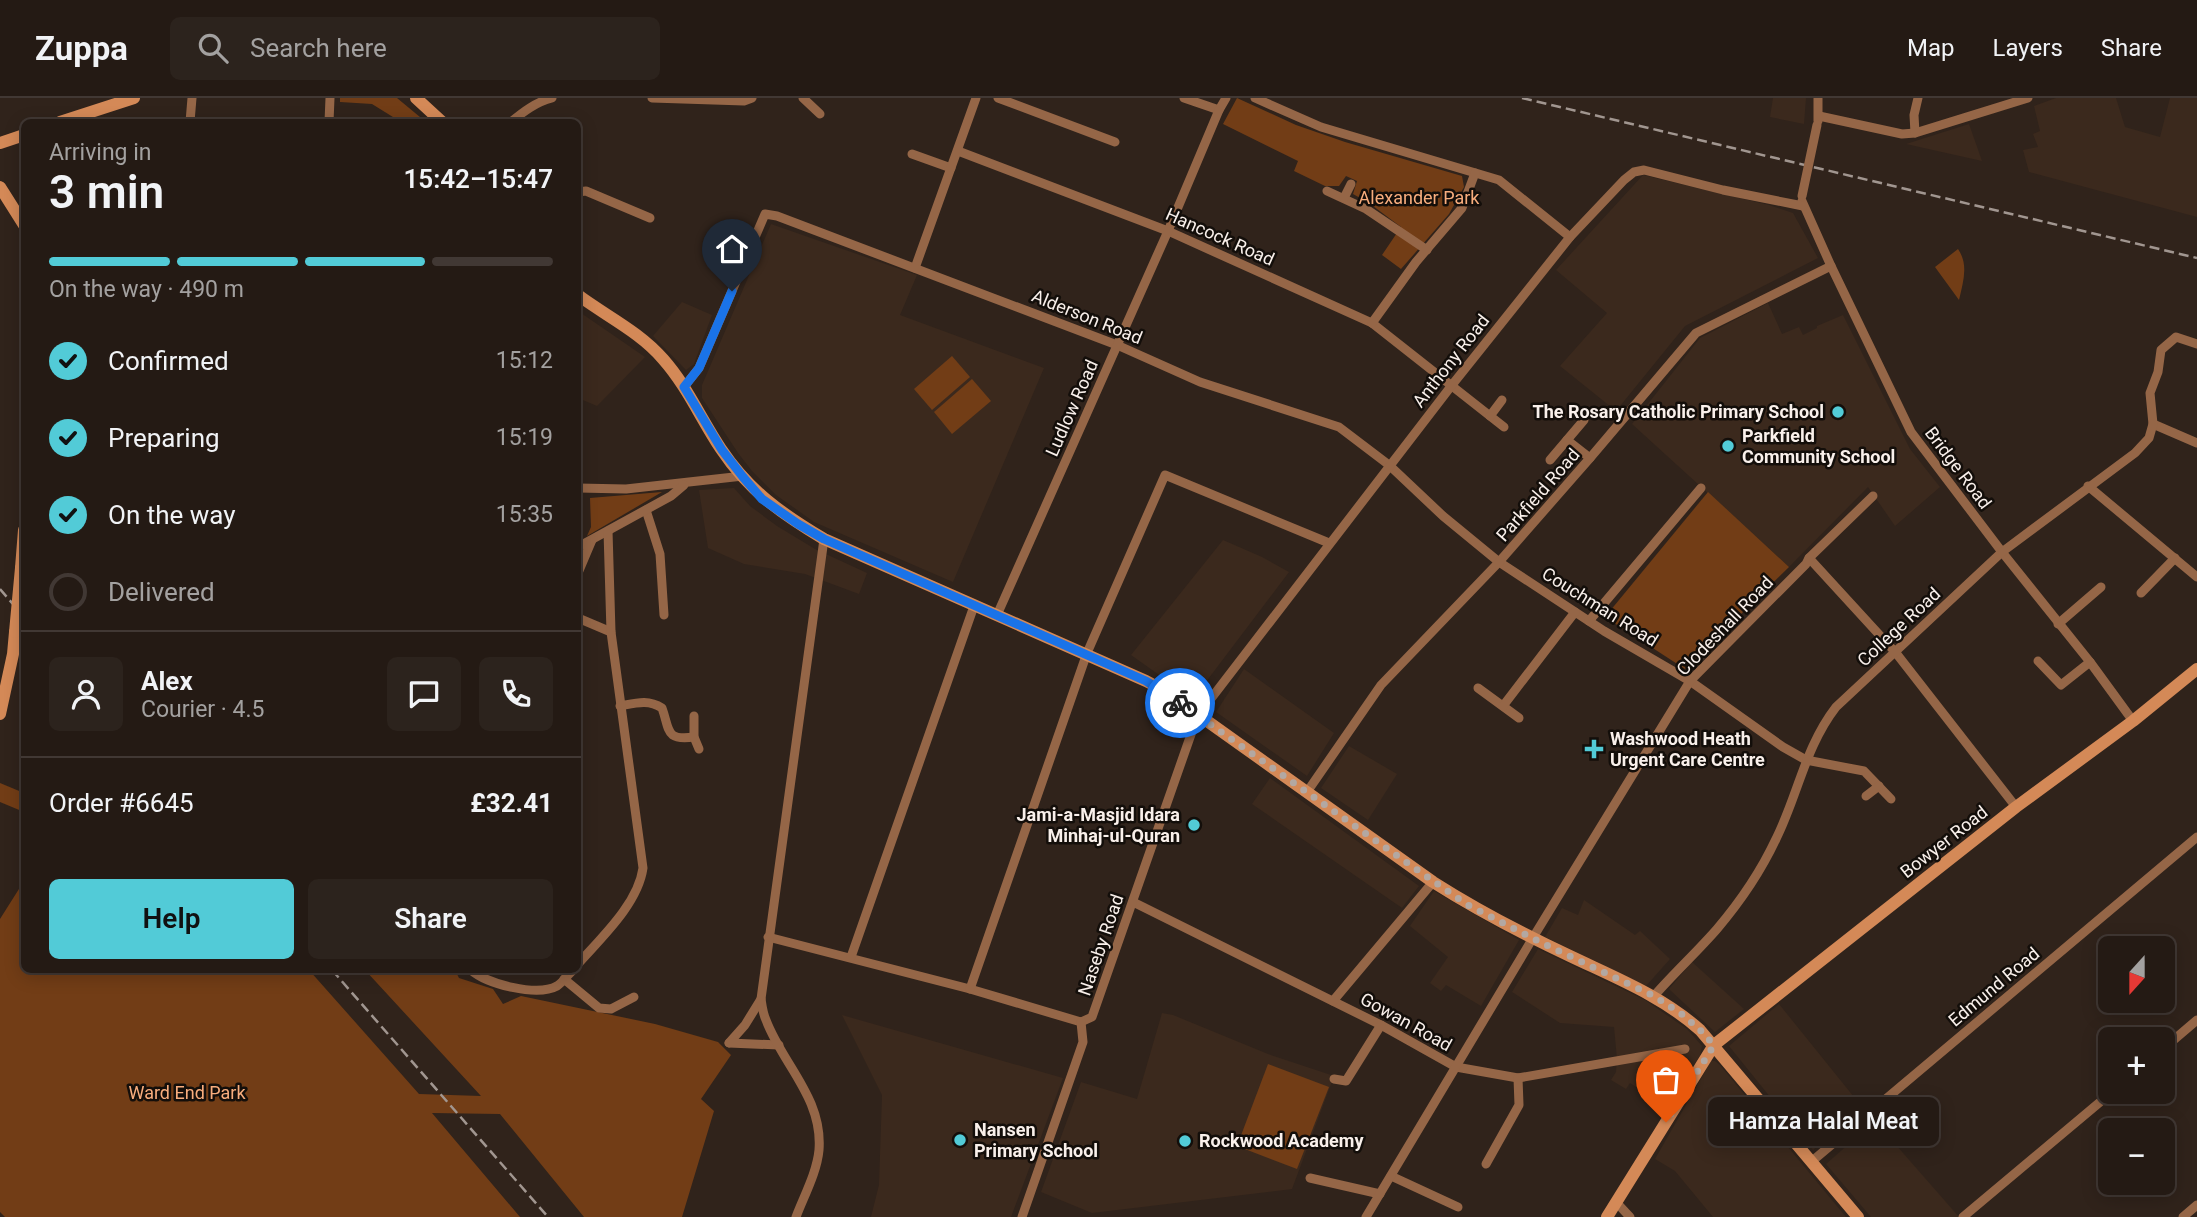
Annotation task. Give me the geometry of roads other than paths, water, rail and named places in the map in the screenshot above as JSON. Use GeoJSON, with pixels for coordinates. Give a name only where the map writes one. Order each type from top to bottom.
{"type":"FeatureCollection","features":[{"type":"Feature","properties":{"kind":"street"},"geometry":{"type":"LineString","coordinates":[[69,119],[134,98]]}},
{"type":"Feature","properties":{"kind":"street"},"geometry":{"type":"LineString","coordinates":[[190,119],[192,98]]}},
{"type":"Feature","properties":{"kind":"street"},"geometry":{"type":"LineString","coordinates":[[329,119],[330,98]]}},
{"type":"Feature","properties":{"kind":"street"},"geometry":{"type":"LineString","coordinates":[[515,119],[526,110],[552,98]]}},
{"type":"Feature","properties":{"kind":"street"},"geometry":{"type":"LineString","coordinates":[[652,98],[744,101],[752,98]]}},
{"type":"Feature","properties":{"kind":"street"},"geometry":{"type":"LineString","coordinates":[[803,98],[820,114]]}},
{"type":"Feature","properties":{"kind":"street"},"geometry":{"type":"LineString","coordinates":[[915,268],[976,98]]}},
{"type":"Feature","properties":{"kind":"street"},"geometry":{"type":"LineString","coordinates":[[998,98],[1115,142]]}},
{"type":"Feature","properties":{"kind":"street"},"geometry":{"type":"LineString","coordinates":[[1184,98],[1219,110]]}},
{"type":"Feature","properties":{"kind":"street","name":"Ludlow Road"},"geometry":{"type":"LineString","coordinates":[[997,615],[1226,98]]}},
{"type":"Feature","properties":{"kind":"street"},"geometry":{"type":"LineString","coordinates":[[1255,98],[1331,131],[1499,180],[1570,237]]}},
{"type":"Feature","properties":{"kind":"street"},"geometry":{"type":"LineString","coordinates":[[1802,201],[1818,120],[1818,98]]}},
{"type":"Feature","properties":{"kind":"street"},"geometry":{"type":"LineString","coordinates":[[1915,133],[1914,115],[1918,98]]}},
{"type":"Feature","properties":{"kind":"street"},"geometry":{"type":"LineString","coordinates":[[1818,120],[1902,134],[1915,133],[2028,98]]}},
{"type":"Feature","properties":{"kind":"street"},"geometry":{"type":"LineString","coordinates":[[420,99],[439,119]]}},
{"type":"Feature","properties":{"kind":"street"},"geometry":{"type":"LineString","coordinates":[[0,143],[21,136]]}},
{"type":"Feature","properties":{"kind":"street","name":"Hancock Road"},"geometry":{"type":"LineString","coordinates":[[958,151],[1168,230],[1372,323],[1504,427]]}},
{"type":"Feature","properties":{"kind":"street"},"geometry":{"type":"LineString","coordinates":[[912,154],[951,168]]}},
{"type":"Feature","properties":{"kind":"street","name":"Anthony Road"},"geometry":{"type":"LineString","coordinates":[[1199,717],[1388,465],[1570,237],[1624,180],[1634,172],[1643,170],[1723,190],[1802,201]]}},
{"type":"Feature","properties":{"kind":"street"},"geometry":{"type":"LineString","coordinates":[[1372,323],[1462,208],[1475,173]]}},
{"type":"Feature","properties":{"kind":"street"},"geometry":{"type":"LineString","coordinates":[[1344,198],[1351,184]]}},
{"type":"Feature","properties":{"kind":"street"},"geometry":{"type":"LineString","coordinates":[[0,187],[21,220]]}},
{"type":"Feature","properties":{"kind":"street"},"geometry":{"type":"LineString","coordinates":[[581,192],[586,191],[650,218]]}},
{"type":"Feature","properties":{"kind":"street"},"geometry":{"type":"LineString","coordinates":[[1327,191],[1366,209],[1427,250]]}},
{"type":"Feature","properties":{"kind":"street","name":"Bridge Road"},"geometry":{"type":"LineString","coordinates":[[1802,201],[1911,432],[2133,721]]}},
{"type":"Feature","properties":{"kind":"street","name":"Alderson Road"},"geometry":{"type":"LineString","coordinates":[[684,387],[699,368],[765,214],[778,216],[1117,345],[1200,382],[1339,427],[1388,465]]}},
{"type":"Feature","properties":{"kind":"street","name":"Parkfield Road"},"geometry":{"type":"LineString","coordinates":[[1307,792],[1381,685],[1499,562],[1696,333],[1831,266]]}},
{"type":"Feature","properties":{"kind":"street"},"geometry":{"type":"LineString","coordinates":[[581,297],[634,332],[662,358],[684,387],[722,450],[743,477],[762,499],[798,524],[824,539],[1087,653],[1165,691],[1466,904],[1654,996],[1683,1015],[1714,1045],[1858,1217]]}},
{"type":"Feature","properties":{"kind":"street"},"geometry":{"type":"LineString","coordinates":[[2197,344],[2176,337],[2161,350],[2158,372],[2150,393],[2153,424],[2197,443]]}},
{"type":"Feature","properties":{"kind":"street"},"geometry":{"type":"LineString","coordinates":[[1490,416],[1502,400]]}},
{"type":"Feature","properties":{"kind":"street"},"geometry":{"type":"LineString","coordinates":[[1550,460],[1584,420]]}},
{"type":"Feature","properties":{"kind":"street","name":"College Road"},"geometry":{"type":"LineString","coordinates":[[1654,996],[1718,928],[1761,868],[1790,811],[1806,760],[1821,726],[1836,708],[2002,552],[2135,453],[2149,439],[2153,424]]}},
{"type":"Feature","properties":{"kind":"street"},"geometry":{"type":"LineString","coordinates":[[1567,440],[1591,458]]}},
{"type":"Feature","properties":{"kind":"street","name":"Couchman Road"},"geometry":{"type":"LineString","coordinates":[[1388,465],[1443,516],[1499,562],[1589,621],[1690,681],[1783,747],[1806,760]]}},
{"type":"Feature","properties":{"kind":"street"},"geometry":{"type":"LineString","coordinates":[[970,989],[1087,653],[1165,475],[1329,543]]}},
{"type":"Feature","properties":{"kind":"street"},"geometry":{"type":"LineString","coordinates":[[581,488],[626,489],[743,477]]}},
{"type":"Feature","properties":{"kind":"street"},"geometry":{"type":"LineString","coordinates":[[581,546],[671,496],[686,484]]}},
{"type":"Feature","properties":{"kind":"street"},"geometry":{"type":"LineString","coordinates":[[2088,486],[2197,577]]}},
{"type":"Feature","properties":{"kind":"street"},"geometry":{"type":"LineString","coordinates":[[1589,621],[1701,488]]}},
{"type":"Feature","properties":{"kind":"street","name":"Clodeshall Road"},"geometry":{"type":"LineString","coordinates":[[1366,1217],[1690,681],[1872,496]]}},
{"type":"Feature","properties":{"kind":"street"},"geometry":{"type":"LineString","coordinates":[[646,510],[660,554],[664,615]]}},
{"type":"Feature","properties":{"kind":"street"},"geometry":{"type":"LineString","coordinates":[[581,960],[631,900],[641,883],[643,868],[611,632],[608,531]]}},
{"type":"Feature","properties":{"kind":"street"},"geometry":{"type":"LineString","coordinates":[[796,1217],[817,1163],[818,1129],[809,1096],[765,1019],[761,999],[824,539]]}},
{"type":"Feature","properties":{"kind":"street"},"geometry":{"type":"LineString","coordinates":[[581,566],[592,540]]}},
{"type":"Feature","properties":{"kind":"street"},"geometry":{"type":"LineString","coordinates":[[1809,558],[1896,653],[2016,807]]}},
{"type":"Feature","properties":{"kind":"street"},"geometry":{"type":"LineString","coordinates":[[2141,593],[2175,558]]}},
{"type":"Feature","properties":{"kind":"street"},"geometry":{"type":"LineString","coordinates":[[0,714],[11,665],[21,571]]}},
{"type":"Feature","properties":{"kind":"street"},"geometry":{"type":"LineString","coordinates":[[2058,624],[2101,587]]}},
{"type":"Feature","properties":{"kind":"street"},"geometry":{"type":"LineString","coordinates":[[851,957],[974,606]]}},
{"type":"Feature","properties":{"kind":"street"},"geometry":{"type":"LineString","coordinates":[[1503,706],[1575,612]]}},
{"type":"Feature","properties":{"kind":"street"},"geometry":{"type":"LineString","coordinates":[[581,619],[611,632]]}},
{"type":"Feature","properties":{"kind":"street"},"geometry":{"type":"LineString","coordinates":[[2038,661],[2061,685],[2090,662]]}},
{"type":"Feature","properties":{"kind":"street","name":"Bowyer Road"},"geometry":{"type":"LineString","coordinates":[[1607,1217],[1714,1045],[2016,807],[2133,721],[2197,669]]}},
{"type":"Feature","properties":{"kind":"street"},"geometry":{"type":"LineString","coordinates":[[1478,688],[1519,718]]}},
{"type":"Feature","properties":{"kind":"street"},"geometry":{"type":"LineString","coordinates":[[620,706],[646,701],[654,703],[662,708],[668,730],[673,737],[694,737]]}},
{"type":"Feature","properties":{"kind":"street"},"geometry":{"type":"LineString","coordinates":[[694,716],[694,737],[699,749]]}},
{"type":"Feature","properties":{"kind":"street","name":"Naseby Road"},"geometry":{"type":"LineString","coordinates":[[1022,1217],[1083,1042],[1081,1022],[1092,1017],[1199,717]]}},
{"type":"Feature","properties":{"kind":"street"},"geometry":{"type":"LineString","coordinates":[[1806,760],[1864,771],[1891,799]]}},
{"type":"Feature","properties":{"kind":"street"},"geometry":{"type":"LineString","coordinates":[[1866,796],[1879,786]]}},
{"type":"Feature","properties":{"kind":"street","name":"Edmund Road"},"geometry":{"type":"LineString","coordinates":[[1811,1162],[2197,837]]}},
{"type":"Feature","properties":{"kind":"street"},"geometry":{"type":"LineString","coordinates":[[1333,1000],[1433,882]]}},
{"type":"Feature","properties":{"kind":"street","name":"Gowan Road"},"geometry":{"type":"LineString","coordinates":[[1133,902],[1333,1000],[1456,1068],[1518,1078],[1685,1049]]}},
{"type":"Feature","properties":{"kind":"street"},"geometry":{"type":"LineString","coordinates":[[768,937],[970,989],[1081,1022]]}},
{"type":"Feature","properties":{"kind":"street"},"geometry":{"type":"LineString","coordinates":[[476,973],[506,986],[526,990],[544,990],[557,986],[570,973]]}},
{"type":"Feature","properties":{"kind":"street"},"geometry":{"type":"LineString","coordinates":[[564,979],[599,1008],[611,1009],[634,997]]}},
{"type":"Feature","properties":{"kind":"street"},"geometry":{"type":"LineString","coordinates":[[761,999],[745,1025],[729,1043],[779,1045]]}},
{"type":"Feature","properties":{"kind":"street"},"geometry":{"type":"LineString","coordinates":[[2175,1039],[2197,1020]]}},
{"type":"Feature","properties":{"kind":"street"},"geometry":{"type":"LineString","coordinates":[[1334,1079],[1346,1081],[1381,1025]]}},
{"type":"Feature","properties":{"kind":"street"},"geometry":{"type":"LineString","coordinates":[[1486,1164],[1519,1105],[1518,1078]]}},
{"type":"Feature","properties":{"kind":"street"},"geometry":{"type":"LineString","coordinates":[[1963,1217],[2098,1104]]}},
{"type":"Feature","properties":{"kind":"street"},"geometry":{"type":"LineString","coordinates":[[1391,1176],[1458,1207]]}},
{"type":"Feature","properties":{"kind":"street"},"geometry":{"type":"LineString","coordinates":[[1310,1178],[1380,1194]]}},
{"type":"Feature","properties":{"kind":"street"},"geometry":{"type":"LineString","coordinates":[[1616,1202],[1630,1217]]}},
{"type":"Feature","properties":{"kind":"street"},"geometry":{"type":"LineString","coordinates":[[2183,1217],[2197,1205]]}},
{"type":"Feature","properties":{"kind":"railway"},"geometry":{"type":"LineString","coordinates":[[1522,98],[2197,258]]}},
{"type":"Feature","properties":{"kind":"railway"},"geometry":{"type":"LineString","coordinates":[[0,589],[21,614]]}},
{"type":"Feature","properties":{"kind":"railway"},"geometry":{"type":"LineString","coordinates":[[335,973],[548,1217]]}},
{"type":"Feature","properties":{"kind":"place","name":"The Rosary Catholic Primary School"},"geometry":{"type":"Point","coordinates":[1838,412]}},
{"type":"Feature","properties":{"kind":"place","name":"Parkfield Community School"},"geometry":{"type":"Point","coordinates":[1728,446]}},
{"type":"Feature","properties":{"kind":"place","name":"Washwood Heath Urgent Care Centre"},"geometry":{"type":"Point","coordinates":[1594,749]}},
{"type":"Feature","properties":{"kind":"place","name":"Jami-a-Masjid Idara Minhaj-ul-Quran"},"geometry":{"type":"Point","coordinates":[1194,825]}},
{"type":"Feature","properties":{"kind":"place","name":"Hamza Halal Meat"},"geometry":{"type":"Point","coordinates":[1666,1122]}},
{"type":"Feature","properties":{"kind":"place","name":"Nansen Primary School"},"geometry":{"type":"Point","coordinates":[960,1140]}},
{"type":"Feature","properties":{"kind":"place","name":"Rockwood Academy"},"geometry":{"type":"Point","coordinates":[1185,1141]}},
{"type":"Feature","properties":{"kind":"park label","name":"Alexander Park"},"geometry":{"type":"Point","coordinates":[1419,198]}},
{"type":"Feature","properties":{"kind":"park label","name":"Ward End Park"},"geometry":{"type":"Point","coordinates":[187,1093]}}]}
